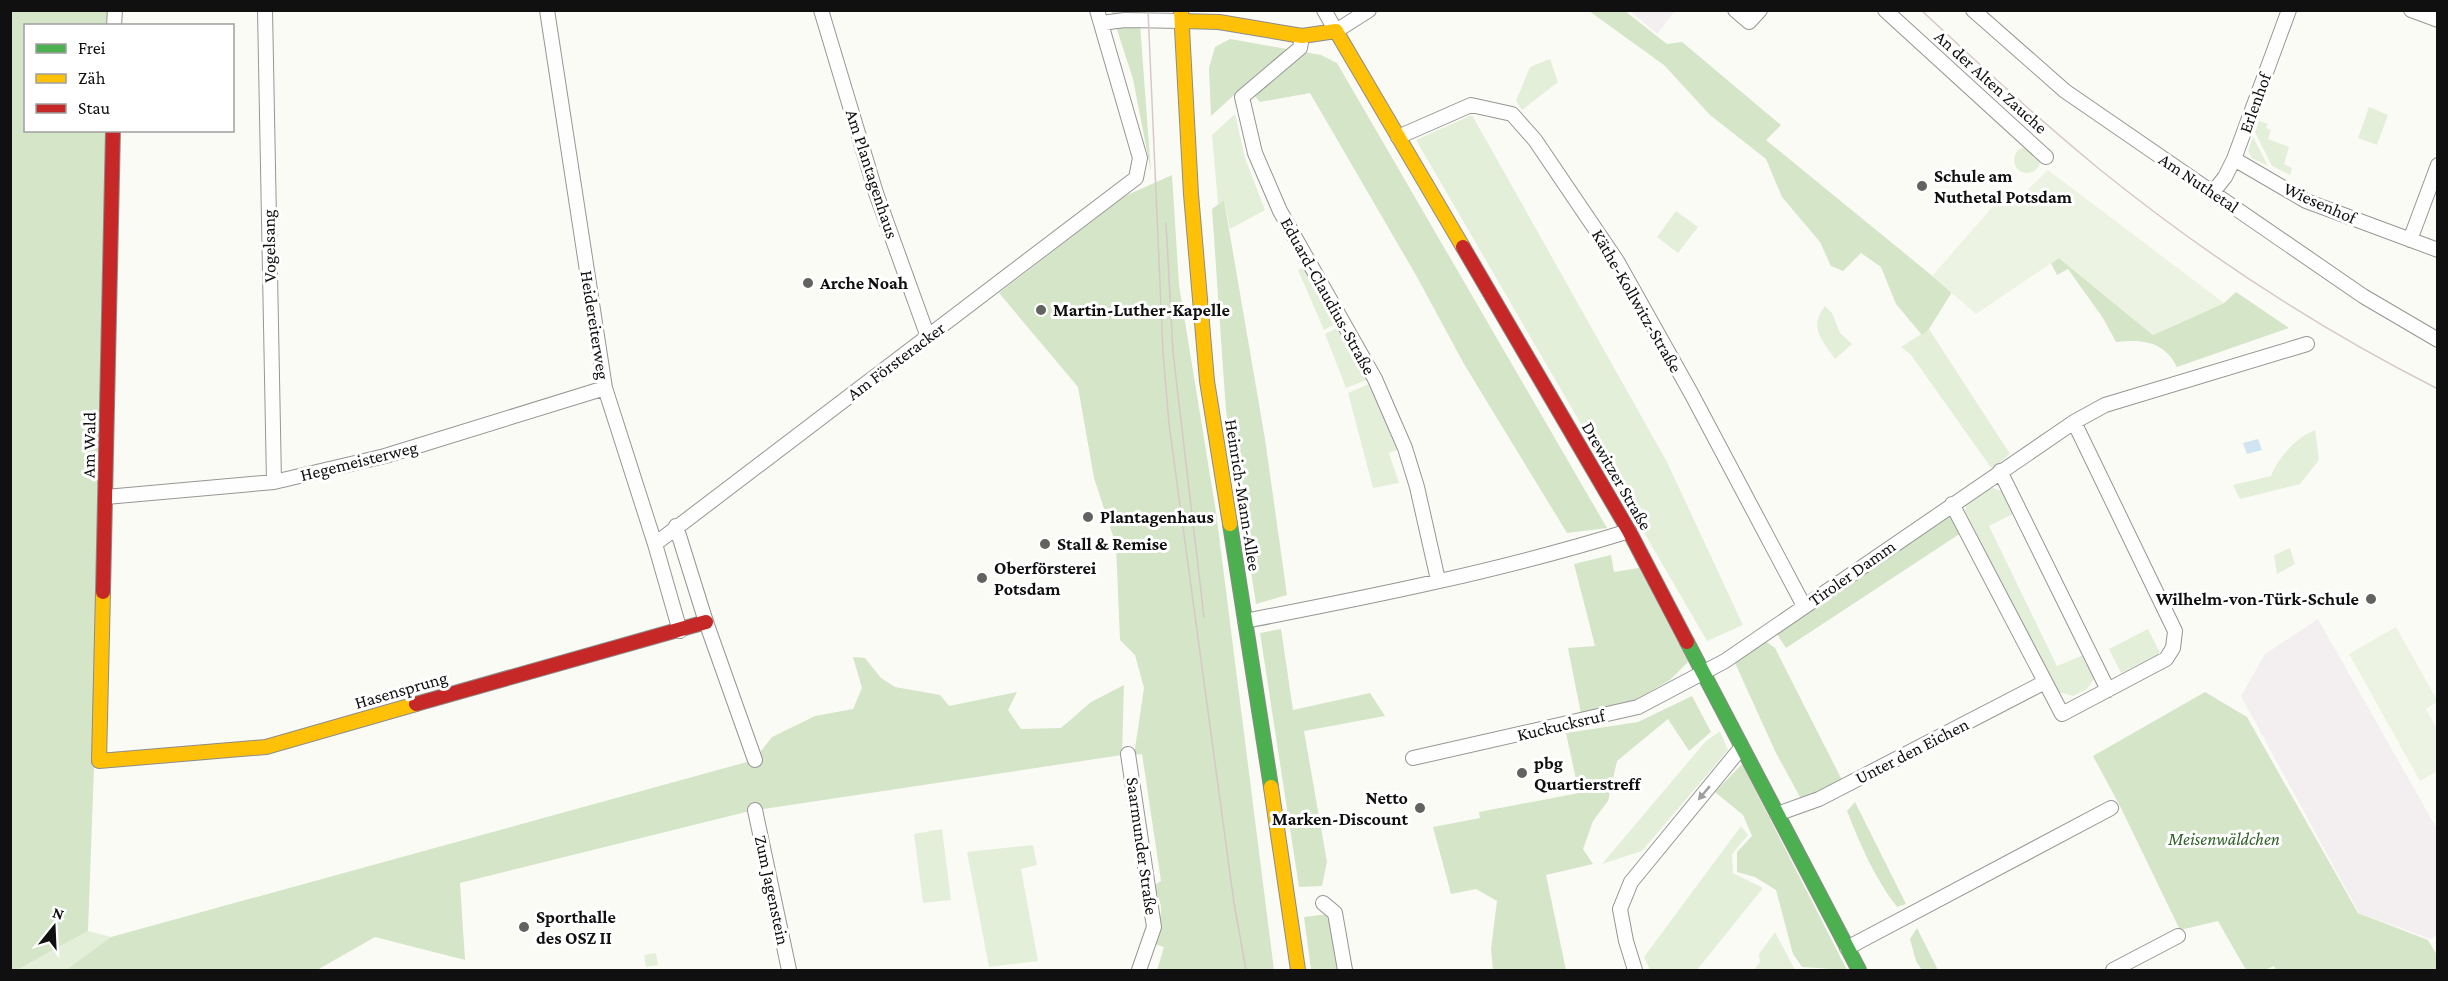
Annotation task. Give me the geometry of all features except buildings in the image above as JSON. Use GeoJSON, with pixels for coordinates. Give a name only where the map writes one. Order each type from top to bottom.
{"type":"FeatureCollection","features":[{"type":"Feature","properties":{"kind":"street","name":"Vogelsang"},"geometry":{"type":"LineString","coordinates":[[265,10],[274,482]]}},
{"type":"Feature","properties":{"kind":"street","name":"Heidereiterweg"},"geometry":{"type":"LineString","coordinates":[[547,10],[605,388],[680,631]]}},
{"type":"Feature","properties":{"kind":"street","name":"Am Plantagenhaus"},"geometry":{"type":"LineString","coordinates":[[820,10],[876,193],[928,337]]}},
{"type":"Feature","properties":{"kind":"street","name":"Drewitzer Straße"},"geometry":{"type":"LineString","coordinates":[[1324,10],[1629,531],[1859,970]]}},
{"type":"Feature","properties":{"kind":"street"},"geometry":{"type":"LineString","coordinates":[[1099,17],[1125,20],[1182,16],[1302,36],[1336,31],[1369,10]]}},
{"type":"Feature","properties":{"kind":"street"},"geometry":{"type":"LineString","coordinates":[[1736,10],[1749,22],[1760,10]]}},
{"type":"Feature","properties":{"kind":"street","name":"An der Alten Zauche"},"geometry":{"type":"LineString","coordinates":[[1885,10],[2046,157]]}},
{"type":"Feature","properties":{"kind":"street","name":"Am Nuthetal"},"geometry":{"type":"LineString","coordinates":[[1973,10],[2065,91],[2363,296],[2438,340]]}},
{"type":"Feature","properties":{"kind":"street","name":"Erlenhof"},"geometry":{"type":"LineString","coordinates":[[2213,192],[2225,177],[2234,159],[2289,10]]}},
{"type":"Feature","properties":{"kind":"street"},"geometry":{"type":"LineString","coordinates":[[2411,10],[2438,20]]}},
{"type":"Feature","properties":{"kind":"street","name":"Heinrich-Mann-Allee"},"geometry":{"type":"LineString","coordinates":[[1182,16],[1191,194],[1206,369],[1298,970]]}},
{"type":"Feature","properties":{"kind":"street","name":"Am Försteracker"},"geometry":{"type":"LineString","coordinates":[[655,544],[1136,178],[1140,158],[1099,17]]}},
{"type":"Feature","properties":{"kind":"street","name":"Eduard-Claudius-Straße"},"geometry":{"type":"LineString","coordinates":[[1302,36],[1300,48],[1242,97],[1255,153],[1280,211],[1375,379],[1401,438],[1417,488],[1438,580]]}},
{"type":"Feature","properties":{"kind":"street","name":"Käthe-Kollwitz-Straße"},"geometry":{"type":"LineString","coordinates":[[1398,137],[1471,105],[1512,114],[1535,140],[1617,261],[1804,606]]}},
{"type":"Feature","properties":{"kind":"street","name":"Am Wald"},"geometry":{"type":"LineString","coordinates":[[99,760],[113,132]]}},
{"type":"Feature","properties":{"kind":"street","name":"Wiesenhof"},"geometry":{"type":"LineString","coordinates":[[2234,159],[2306,201],[2438,250]]}},
{"type":"Feature","properties":{"kind":"street"},"geometry":{"type":"LineString","coordinates":[[2410,240],[2438,165]]}},
{"type":"Feature","properties":{"kind":"street","name":"Tiroler Damm"},"geometry":{"type":"LineString","coordinates":[[1702,673],[1725,661],[2000,471],[2074,422],[2105,405],[2307,344]]}},
{"type":"Feature","properties":{"kind":"street","name":"Hegemeisterweg"},"geometry":{"type":"LineString","coordinates":[[106,497],[274,482],[385,456],[605,388]]}},
{"type":"Feature","properties":{"kind":"street"},"geometry":{"type":"LineString","coordinates":[[1952,504],[2062,714],[2166,659],[2173,648],[2175,631],[2074,422]]}},
{"type":"Feature","properties":{"kind":"street"},"geometry":{"type":"LineString","coordinates":[[2000,471],[2108,690]]}},
{"type":"Feature","properties":{"kind":"street"},"geometry":{"type":"LineString","coordinates":[[676,526],[706,622],[755,760]]}},
{"type":"Feature","properties":{"kind":"street"},"geometry":{"type":"LineString","coordinates":[[1245,621],[1438,580],[1576,547],[1629,531]]}},
{"type":"Feature","properties":{"kind":"street","name":"Hasensprung"},"geometry":{"type":"LineString","coordinates":[[99,760],[266,747],[706,622]]}},
{"type":"Feature","properties":{"kind":"street","name":"Kuckucksruf"},"geometry":{"type":"LineString","coordinates":[[1413,758],[1629,710],[1702,673]]}},
{"type":"Feature","properties":{"kind":"street","name":"Unter den Eichen"},"geometry":{"type":"LineString","coordinates":[[1776,814],[1819,799],[2045,682]]}},
{"type":"Feature","properties":{"kind":"street"},"geometry":{"type":"LineString","coordinates":[[1635,970],[1626,941],[1620,909],[1631,882],[1741,748]]}},
{"type":"Feature","properties":{"kind":"street","name":"Saarmunder Straße"},"geometry":{"type":"LineString","coordinates":[[1128,754],[1154,927],[1139,970]]}},
{"type":"Feature","properties":{"kind":"street"},"geometry":{"type":"LineString","coordinates":[[1847,948],[2111,808]]}},
{"type":"Feature","properties":{"kind":"street","name":"Zum Jagenstein"},"geometry":{"type":"LineString","coordinates":[[755,810],[789,970]]}},
{"type":"Feature","properties":{"kind":"street"},"geometry":{"type":"LineString","coordinates":[[1323,903],[1335,914],[1345,970]]}},
{"type":"Feature","properties":{"kind":"street"},"geometry":{"type":"LineString","coordinates":[[2113,970],[2178,936]]}},
{"type":"Feature","properties":{"kind":"shaded area"},"geometry":{"type":"Polygon","coordinates":[[[1630,10],[1676,10],[1657,34],[1630,11],[1630,10]]]}},
{"type":"Feature","properties":{"kind":"shaded area"},"geometry":{"type":"Polygon","coordinates":[[[2318,619],[2437,829],[2437,934],[2431,939],[2359,913],[2241,696],[2265,654],[2318,619]]]}},
{"type":"Feature","properties":{"kind":"green space"},"geometry":{"type":"Polygon","coordinates":[[[10,11],[110,11],[110,24],[24,24],[24,132],[107,132],[95,741],[88,931],[17,970],[10,970],[10,11]]]}},
{"type":"Feature","properties":{"kind":"green space"},"geometry":{"type":"Polygon","coordinates":[[[1111,11],[1139,11],[1151,172],[1133,79],[1111,11]]]}},
{"type":"Feature","properties":{"kind":"green space"},"geometry":{"type":"Polygon","coordinates":[[[1589,11],[1625,11],[1667,44],[1682,42],[1781,125],[1766,140],[1952,292],[1929,329],[1922,335],[1896,304],[1881,267],[1861,253],[1843,271],[1831,266],[1820,242],[1782,197],[1766,159],[1710,115],[1664,65],[1589,11]]]}},
{"type":"Feature","properties":{"kind":"green space"},"geometry":{"type":"Polygon","coordinates":[[[1230,39],[1321,55],[1337,63],[1607,528],[1567,533],[1464,364],[1417,277],[1310,93],[1260,102],[1245,85],[1211,116],[1209,68],[1215,47],[1230,39]]]}},
{"type":"Feature","properties":{"kind":"green space"},"geometry":{"type":"Polygon","coordinates":[[[1550,59],[1558,82],[1522,110],[1516,101],[1530,67],[1550,59]]]}},
{"type":"Feature","properties":{"kind":"green space"},"geometry":{"type":"Polygon","coordinates":[[[2369,107],[2388,115],[2377,145],[2358,138],[2369,107]]]}},
{"type":"Feature","properties":{"kind":"green space"},"geometry":{"type":"Polygon","coordinates":[[[1235,114],[1245,158],[1265,210],[1230,229],[1224,200],[1218,204],[1212,135],[1235,114]]]}},
{"type":"Feature","properties":{"kind":"green space"},"geometry":{"type":"Polygon","coordinates":[[[1472,115],[1667,462],[1743,625],[1707,641],[1416,140],[1472,115]]]}},
{"type":"Feature","properties":{"kind":"green space"},"geometry":{"type":"Polygon","coordinates":[[[2259,121],[2268,124],[2266,128],[2271,130],[2268,139],[2289,147],[2284,164],[2292,168],[2290,175],[2272,166],[2255,132],[2259,121]]]}},
{"type":"Feature","properties":{"kind":"green space"},"geometry":{"type":"Polygon","coordinates":[[[2253,137],[2268,166],[2252,158],[2248,151],[2253,137]]]}},
{"type":"Feature","properties":{"kind":"green space"},"geometry":{"type":"Polygon","coordinates":[[[2027,147],[2036,151],[2040,160],[2036,169],[2027,173],[2018,169],[2014,160],[2018,151],[2027,147]]]}},
{"type":"Feature","properties":{"kind":"green space"},"geometry":{"type":"Polygon","coordinates":[[[2048,170],[2224,303],[2153,335],[2059,258],[1976,314],[1932,276],[2003,195],[2014,203],[2048,170]]]}},
{"type":"Feature","properties":{"kind":"green space"},"geometry":{"type":"Polygon","coordinates":[[[1172,175],[1179,285],[1216,512],[1274,970],[1157,970],[1164,947],[1152,943],[1161,914],[1160,901],[1153,886],[1161,881],[1142,754],[1134,755],[1144,688],[1135,655],[1120,640],[1116,545],[1094,478],[1078,387],[999,293],[1125,196],[1172,175]]]}},
{"type":"Feature","properties":{"kind":"green space"},"geometry":{"type":"Polygon","coordinates":[[[1224,200],[1265,439],[1287,595],[1256,604],[1226,411],[1212,209],[1224,200]]]}},
{"type":"Feature","properties":{"kind":"green space"},"geometry":{"type":"Polygon","coordinates":[[[1676,211],[1698,227],[1678,253],[1657,237],[1676,211]]]}},
{"type":"Feature","properties":{"kind":"green space"},"geometry":{"type":"Polygon","coordinates":[[[2059,258],[2153,335],[2224,303],[2236,292],[2289,328],[2177,367],[2172,358],[2159,347],[2135,341],[2116,342],[2103,318],[2068,269],[2057,275],[2051,263],[2059,258]]]}},
{"type":"Feature","properties":{"kind":"green space"},"geometry":{"type":"Polygon","coordinates":[[[1306,266],[1338,322],[1324,330],[1298,270],[1306,266]]]}},
{"type":"Feature","properties":{"kind":"green space"},"geometry":{"type":"Polygon","coordinates":[[[1825,306],[1832,313],[1840,333],[1852,344],[1835,359],[1817,327],[1820,314],[1825,306]]]}},
{"type":"Feature","properties":{"kind":"green space"},"geometry":{"type":"Polygon","coordinates":[[[1341,326],[1369,379],[1346,388],[1325,334],[1341,326]]]}},
{"type":"Feature","properties":{"kind":"green space"},"geometry":{"type":"Polygon","coordinates":[[[1929,329],[2010,454],[1992,469],[1911,355],[1901,347],[1929,329]]]}},
{"type":"Feature","properties":{"kind":"green space"},"geometry":{"type":"Polygon","coordinates":[[[1371,383],[1399,449],[1389,453],[1399,483],[1373,488],[1348,393],[1371,383]]]}},
{"type":"Feature","properties":{"kind":"green space"},"geometry":{"type":"Polygon","coordinates":[[[2315,430],[2319,460],[2300,484],[2240,499],[2233,485],[2271,476],[2288,449],[2315,430]]]}},
{"type":"Feature","properties":{"kind":"green space"},"geometry":{"type":"Polygon","coordinates":[[[1993,488],[2002,491],[2015,513],[1989,526],[2057,666],[2086,654],[2092,667],[2094,679],[2087,689],[2073,696],[2058,692],[1965,511],[1967,499],[1983,489],[1993,488]]]}},
{"type":"Feature","properties":{"kind":"green space"},"geometry":{"type":"Polygon","coordinates":[[[1948,514],[1961,533],[1786,648],[1775,631],[1948,514]]]}},
{"type":"Feature","properties":{"kind":"green space"},"geometry":{"type":"Polygon","coordinates":[[[2290,548],[2295,564],[2277,574],[2274,555],[2290,548]]]}},
{"type":"Feature","properties":{"kind":"green space"},"geometry":{"type":"Polygon","coordinates":[[[1611,555],[1614,572],[1639,568],[1688,662],[1670,680],[1628,704],[1581,714],[1568,648],[1595,646],[1574,564],[1611,555]]]}},
{"type":"Feature","properties":{"kind":"green space"},"geometry":{"type":"Polygon","coordinates":[[[2396,627],[2437,700],[2426,709],[2437,729],[2437,771],[2420,781],[2349,654],[2396,627]]]}},
{"type":"Feature","properties":{"kind":"green space"},"geometry":{"type":"Polygon","coordinates":[[[1281,629],[1293,710],[1370,693],[1385,716],[1304,731],[1327,862],[1322,886],[1299,887],[1260,633],[1281,629]]]}},
{"type":"Feature","properties":{"kind":"green space"},"geometry":{"type":"Polygon","coordinates":[[[2148,629],[2160,653],[2121,673],[2109,649],[2148,629]]]}},
{"type":"Feature","properties":{"kind":"green space"},"geometry":{"type":"Polygon","coordinates":[[[1764,640],[1775,648],[1844,784],[1811,799],[1800,797],[1776,753],[1735,663],[1764,640]]]}},
{"type":"Feature","properties":{"kind":"green space"},"geometry":{"type":"Polygon","coordinates":[[[853,657],[865,658],[881,678],[895,687],[940,695],[949,706],[1017,692],[1008,710],[1021,729],[1061,728],[1091,702],[1124,685],[1122,755],[750,811],[460,883],[465,960],[375,937],[317,970],[66,970],[111,937],[754,760],[772,737],[815,716],[853,709],[862,688],[853,657]]]}},
{"type":"Feature","properties":{"kind":"green space","name":"Meisenwäldchen"},"geometry":{"type":"Polygon","coordinates":[[[2205,692],[2247,717],[2358,913],[2428,940],[2437,955],[2437,970],[2276,970],[2274,966],[2265,970],[2246,970],[2218,921],[2180,930],[2093,756],[2205,692]]]}},
{"type":"Feature","properties":{"kind":"green space"},"geometry":{"type":"Polygon","coordinates":[[[1692,696],[1711,732],[1689,751],[1668,719],[1617,761],[1608,801],[1593,821],[1583,849],[1593,864],[1546,875],[1566,970],[1493,970],[1491,949],[1497,901],[1476,889],[1451,894],[1433,827],[1480,818],[1479,812],[1579,793],[1566,733],[1638,722],[1692,696]]]}},
{"type":"Feature","properties":{"kind":"green space"},"geometry":{"type":"Polygon","coordinates":[[[1720,731],[1728,750],[1642,851],[1602,864],[1705,742],[1720,731]]]}},
{"type":"Feature","properties":{"kind":"green space"},"geometry":{"type":"Polygon","coordinates":[[[1742,764],[1847,970],[1802,967],[1793,954],[1776,890],[1755,877],[1737,872],[1737,852],[1752,836],[1743,815],[1715,792],[1742,764]]]}},
{"type":"Feature","properties":{"kind":"green space"},"geometry":{"type":"Polygon","coordinates":[[[1855,802],[1906,904],[1897,907],[1869,861],[1847,811],[1855,802]]]}},
{"type":"Feature","properties":{"kind":"green space"},"geometry":{"type":"Polygon","coordinates":[[[1741,826],[1748,835],[1732,854],[1733,873],[1763,888],[1697,970],[1650,970],[1644,957],[1741,826]]]}},
{"type":"Feature","properties":{"kind":"green space"},"geometry":{"type":"Polygon","coordinates":[[[942,829],[951,900],[923,903],[914,834],[942,829]]]}},
{"type":"Feature","properties":{"kind":"green space"},"geometry":{"type":"Polygon","coordinates":[[[1033,845],[1037,865],[1021,869],[1038,961],[989,967],[967,852],[1033,845]]]}},
{"type":"Feature","properties":{"kind":"green space"},"geometry":{"type":"Polygon","coordinates":[[[1329,914],[1337,970],[1311,970],[1304,917],[1329,914]]]}},
{"type":"Feature","properties":{"kind":"green space"},"geometry":{"type":"Polygon","coordinates":[[[1917,928],[1938,970],[1922,970],[1916,961],[1910,939],[1917,928]]]}},
{"type":"Feature","properties":{"kind":"green space"},"geometry":{"type":"Polygon","coordinates":[[[88,931],[111,937],[66,970],[17,970],[88,931]]]}},
{"type":"Feature","properties":{"kind":"green space"},"geometry":{"type":"Polygon","coordinates":[[[1775,932],[1795,970],[1754,970],[1760,962],[1759,954],[1775,932]]]}},
{"type":"Feature","properties":{"kind":"green space"},"geometry":{"type":"Polygon","coordinates":[[[656,953],[658,965],[646,967],[644,955],[656,953]]]}},
{"type":"Feature","properties":{"kind":"water"},"geometry":{"type":"Polygon","coordinates":[[[2258,439],[2262,450],[2247,454],[2243,443],[2258,439]]]}},
{"type":"Feature","properties":{"kind":"tram line"},"geometry":{"type":"LineString","coordinates":[[1148,10],[1163,353],[1169,424],[1234,903],[1246,970]]}},
{"type":"Feature","properties":{"kind":"tram line"},"geometry":{"type":"LineString","coordinates":[[1921,10],[2075,149],[2178,230],[2305,315],[2438,389]]}},
{"type":"Feature","properties":{"kind":"tram line"},"geometry":{"type":"LineString","coordinates":[[1166,223],[1173,352],[1204,617]]}},
{"type":"Feature","properties":{"kind":"traffic: fast"},"geometry":{"type":"LineString","coordinates":[[1230,524],[1271,787]]}},
{"type":"Feature","properties":{"kind":"traffic: fast"},"geometry":{"type":"LineString","coordinates":[[1687,642],[1859,970]]}},
{"type":"Feature","properties":{"kind":"traffic: slow"},"geometry":{"type":"LineString","coordinates":[[1181,10],[1191,194],[1207,381],[1230,524]]}},
{"type":"Feature","properties":{"kind":"traffic: slow"},"geometry":{"type":"LineString","coordinates":[[1182,21],[1219,22],[1302,36],[1336,31],[1463,247]]}},
{"type":"Feature","properties":{"kind":"traffic: slow"},"geometry":{"type":"LineString","coordinates":[[103,592],[99,761],[266,747],[416,704]]}},
{"type":"Feature","properties":{"kind":"traffic: slow"},"geometry":{"type":"LineString","coordinates":[[1271,787],[1298,970]]}},
{"type":"Feature","properties":{"kind":"traffic: jam"},"geometry":{"type":"LineString","coordinates":[[103,592],[113,132]]}},
{"type":"Feature","properties":{"kind":"traffic: jam"},"geometry":{"type":"LineString","coordinates":[[1463,247],[1629,531],[1687,642]]}},
{"type":"Feature","properties":{"kind":"traffic: jam"},"geometry":{"type":"LineString","coordinates":[[416,704],[706,622]]}},
{"type":"Feature","properties":{"kind":"place","name":"Schule am Nuthetal Potsdam"},"geometry":{"type":"Point","coordinates":[1922,186]}},
{"type":"Feature","properties":{"kind":"place","name":"Arche Noah"},"geometry":{"type":"Point","coordinates":[808,283]}},
{"type":"Feature","properties":{"kind":"place","name":"Martin-Luther-Kapelle"},"geometry":{"type":"Point","coordinates":[1041,310]}},
{"type":"Feature","properties":{"kind":"place","name":"Plantagenhaus"},"geometry":{"type":"Point","coordinates":[1088,517]}},
{"type":"Feature","properties":{"kind":"place","name":"Stall & Remise"},"geometry":{"type":"Point","coordinates":[1045,544]}},
{"type":"Feature","properties":{"kind":"place","name":"Oberförsterei Potsdam"},"geometry":{"type":"Point","coordinates":[982,578]}},
{"type":"Feature","properties":{"kind":"place","name":"Wilhelm-von-Türk-Schule"},"geometry":{"type":"Point","coordinates":[2371,599]}},
{"type":"Feature","properties":{"kind":"place","name":"pbg Quartierstreff"},"geometry":{"type":"Point","coordinates":[1522,773]}},
{"type":"Feature","properties":{"kind":"place","name":"Netto Marken-Discount"},"geometry":{"type":"Point","coordinates":[1420,808]}},
{"type":"Feature","properties":{"kind":"place","name":"Sporthalle des OSZ II"},"geometry":{"type":"Point","coordinates":[524,927]}}]}
